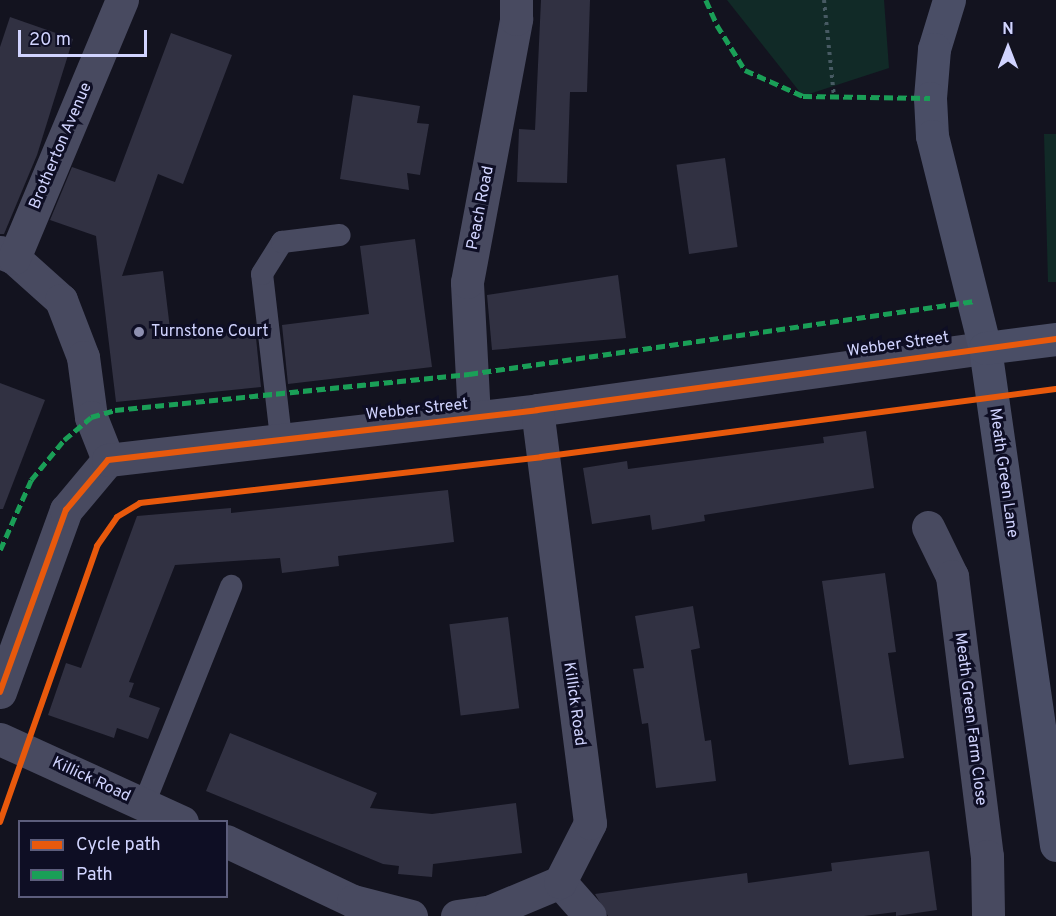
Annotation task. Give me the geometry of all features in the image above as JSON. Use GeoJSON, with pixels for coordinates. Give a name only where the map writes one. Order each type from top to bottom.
{"type":"FeatureCollection","features":[{"type":"Feature","properties":{"kind":"street","name":"Brotherton Avenue"},"geometry":{"type":"LineString","coordinates":[[7,255],[122,0]]}},
{"type":"Feature","properties":{"kind":"street","name":"Peach Road"},"geometry":{"type":"LineString","coordinates":[[474,417],[467,282],[516,20],[516,0]]}},
{"type":"Feature","properties":{"kind":"street","name":"Meath Green Lane"},"geometry":{"type":"LineString","coordinates":[[949,0],[934,49],[930,98],[932,136],[985,348],[1056,845]]}},
{"type":"Feature","properties":{"kind":"street"},"geometry":{"type":"LineString","coordinates":[[0,692],[66,510],[108,460],[90,417],[83,357],[61,300],[7,255]]}},
{"type":"Feature","properties":{"kind":"street"},"geometry":{"type":"LineString","coordinates":[[985,348],[1056,339]]}},
{"type":"Feature","properties":{"kind":"street","name":"Webber Street"},"geometry":{"type":"LineString","coordinates":[[108,460],[281,438],[537,410],[985,348]]}},
{"type":"Feature","properties":{"kind":"street","name":"Killick Road"},"geometry":{"type":"LineString","coordinates":[[537,410],[590,823],[560,882]]}},
{"type":"Feature","properties":{"kind":"street","name":"Meath Green Farm Close"},"geometry":{"type":"LineString","coordinates":[[928,527],[952,576],[987,856],[988,916]]}},
{"type":"Feature","properties":{"kind":"street","name":"Killick Road"},"geometry":{"type":"LineString","coordinates":[[0,739],[178,820]]}},
{"type":"Feature","properties":{"kind":"street"},"geometry":{"type":"LineString","coordinates":[[228,842],[351,908],[411,916]]}},
{"type":"Feature","properties":{"kind":"street"},"geometry":{"type":"LineString","coordinates":[[457,916],[491,911],[560,882],[590,916]]}},
{"type":"Feature","properties":{"kind":"lane"},"geometry":{"type":"LineString","coordinates":[[281,438],[262,274],[282,242],[340,235]]}},
{"type":"Feature","properties":{"kind":"lane"},"geometry":{"type":"LineString","coordinates":[[144,804],[231,586]]}},
{"type":"Feature","properties":{"kind":"path"},"geometry":{"type":"LineString","coordinates":[[824,0],[834,96]]}},
{"type":"Feature","properties":{"kind":"green space"},"geometry":{"type":"Polygon","coordinates":[[[727,0],[884,0],[889,68],[803,96],[727,0]]]}},
{"type":"Feature","properties":{"kind":"green space"},"geometry":{"type":"Polygon","coordinates":[[[1044,134],[1056,134],[1056,282],[1048,282],[1044,134]]]}},
{"type":"Feature","properties":{"kind":"building"},"geometry":{"type":"Polygon","coordinates":[[[541,0],[590,0],[587,92],[570,92],[567,183],[517,182],[519,129],[535,130],[541,0]]]}},
{"type":"Feature","properties":{"kind":"building"},"geometry":{"type":"Polygon","coordinates":[[[10,17],[73,39],[37,155],[4,234],[0,234],[0,47],[10,17]]]}},
{"type":"Feature","properties":{"kind":"building"},"geometry":{"type":"Polygon","coordinates":[[[171,33],[232,55],[183,184],[158,174],[122,276],[163,271],[171,337],[255,328],[261,387],[116,402],[96,236],[50,220],[72,167],[115,182],[171,33]]]}},
{"type":"Feature","properties":{"kind":"building"},"geometry":{"type":"Polygon","coordinates":[[[353,95],[420,106],[417,123],[429,124],[420,175],[407,173],[409,190],[340,179],[353,95]]]}},
{"type":"Feature","properties":{"kind":"building"},"geometry":{"type":"Polygon","coordinates":[[[725,158],[738,247],[689,254],[676,165],[725,158]]]}},
{"type":"Feature","properties":{"kind":"building"},"geometry":{"type":"Polygon","coordinates":[[[415,239],[432,367],[288,384],[282,325],[369,314],[360,246],[415,239]]]}},
{"type":"Feature","properties":{"kind":"building"},"geometry":{"type":"Polygon","coordinates":[[[618,275],[626,338],[492,350],[487,295],[618,275]]]}},
{"type":"Feature","properties":{"kind":"building"},"geometry":{"type":"Polygon","coordinates":[[[0,383],[45,400],[3,509],[0,509],[0,383]]]}},
{"type":"Feature","properties":{"kind":"building"},"geometry":{"type":"Polygon","coordinates":[[[866,431],[874,488],[704,515],[705,521],[652,530],[650,515],[592,524],[583,468],[627,461],[628,469],[824,443],[823,437],[866,431]]]}},
{"type":"Feature","properties":{"kind":"building"},"geometry":{"type":"Polygon","coordinates":[[[448,490],[454,542],[338,556],[339,566],[282,573],[280,558],[175,565],[129,682],[134,683],[129,697],[160,708],[148,739],[117,728],[114,738],[48,715],[66,663],[81,668],[137,516],[231,508],[231,513],[448,490]]]}},
{"type":"Feature","properties":{"kind":"building"},"geometry":{"type":"Polygon","coordinates":[[[885,573],[896,652],[888,653],[904,758],[849,765],[822,581],[885,573]]]}},
{"type":"Feature","properties":{"kind":"building"},"geometry":{"type":"Polygon","coordinates":[[[693,606],[700,648],[691,650],[705,741],[711,740],[716,781],[656,788],[648,723],[642,724],[633,669],[644,668],[635,616],[693,606]]]}},
{"type":"Feature","properties":{"kind":"building"},"geometry":{"type":"Polygon","coordinates":[[[508,617],[519,708],[461,716],[449,624],[508,617]]]}},
{"type":"Feature","properties":{"kind":"building"},"geometry":{"type":"Polygon","coordinates":[[[230,733],[377,793],[370,808],[432,814],[516,803],[522,853],[433,864],[432,877],[398,874],[399,866],[383,864],[206,791],[230,733]]]}},
{"type":"Feature","properties":{"kind":"building"},"geometry":{"type":"Polygon","coordinates":[[[929,851],[937,910],[896,916],[896,912],[864,916],[608,916],[595,894],[747,873],[748,883],[832,871],[831,863],[929,851]]]}},
{"type":"Feature","properties":{"kind":"marked path"},"geometry":{"type":"LineString","coordinates":[[706,0],[717,25],[745,70],[803,96],[930,98]]}},
{"type":"Feature","properties":{"kind":"marked path"},"geometry":{"type":"LineString","coordinates":[[0,550],[31,480],[64,440],[91,417],[115,410],[469,374],[975,301]]}},
{"type":"Feature","properties":{"kind":"cycle path"},"geometry":{"type":"LineString","coordinates":[[0,692],[66,510],[108,460],[537,410],[1056,339]]}},
{"type":"Feature","properties":{"kind":"cycle path"},"geometry":{"type":"LineString","coordinates":[[0,822],[97,546],[117,517],[140,503],[541,457],[1056,389]]}},
{"type":"Feature","properties":{"kind":"place","name":"Turnstone Court"},"geometry":{"type":"Point","coordinates":[139,332]}}]}
